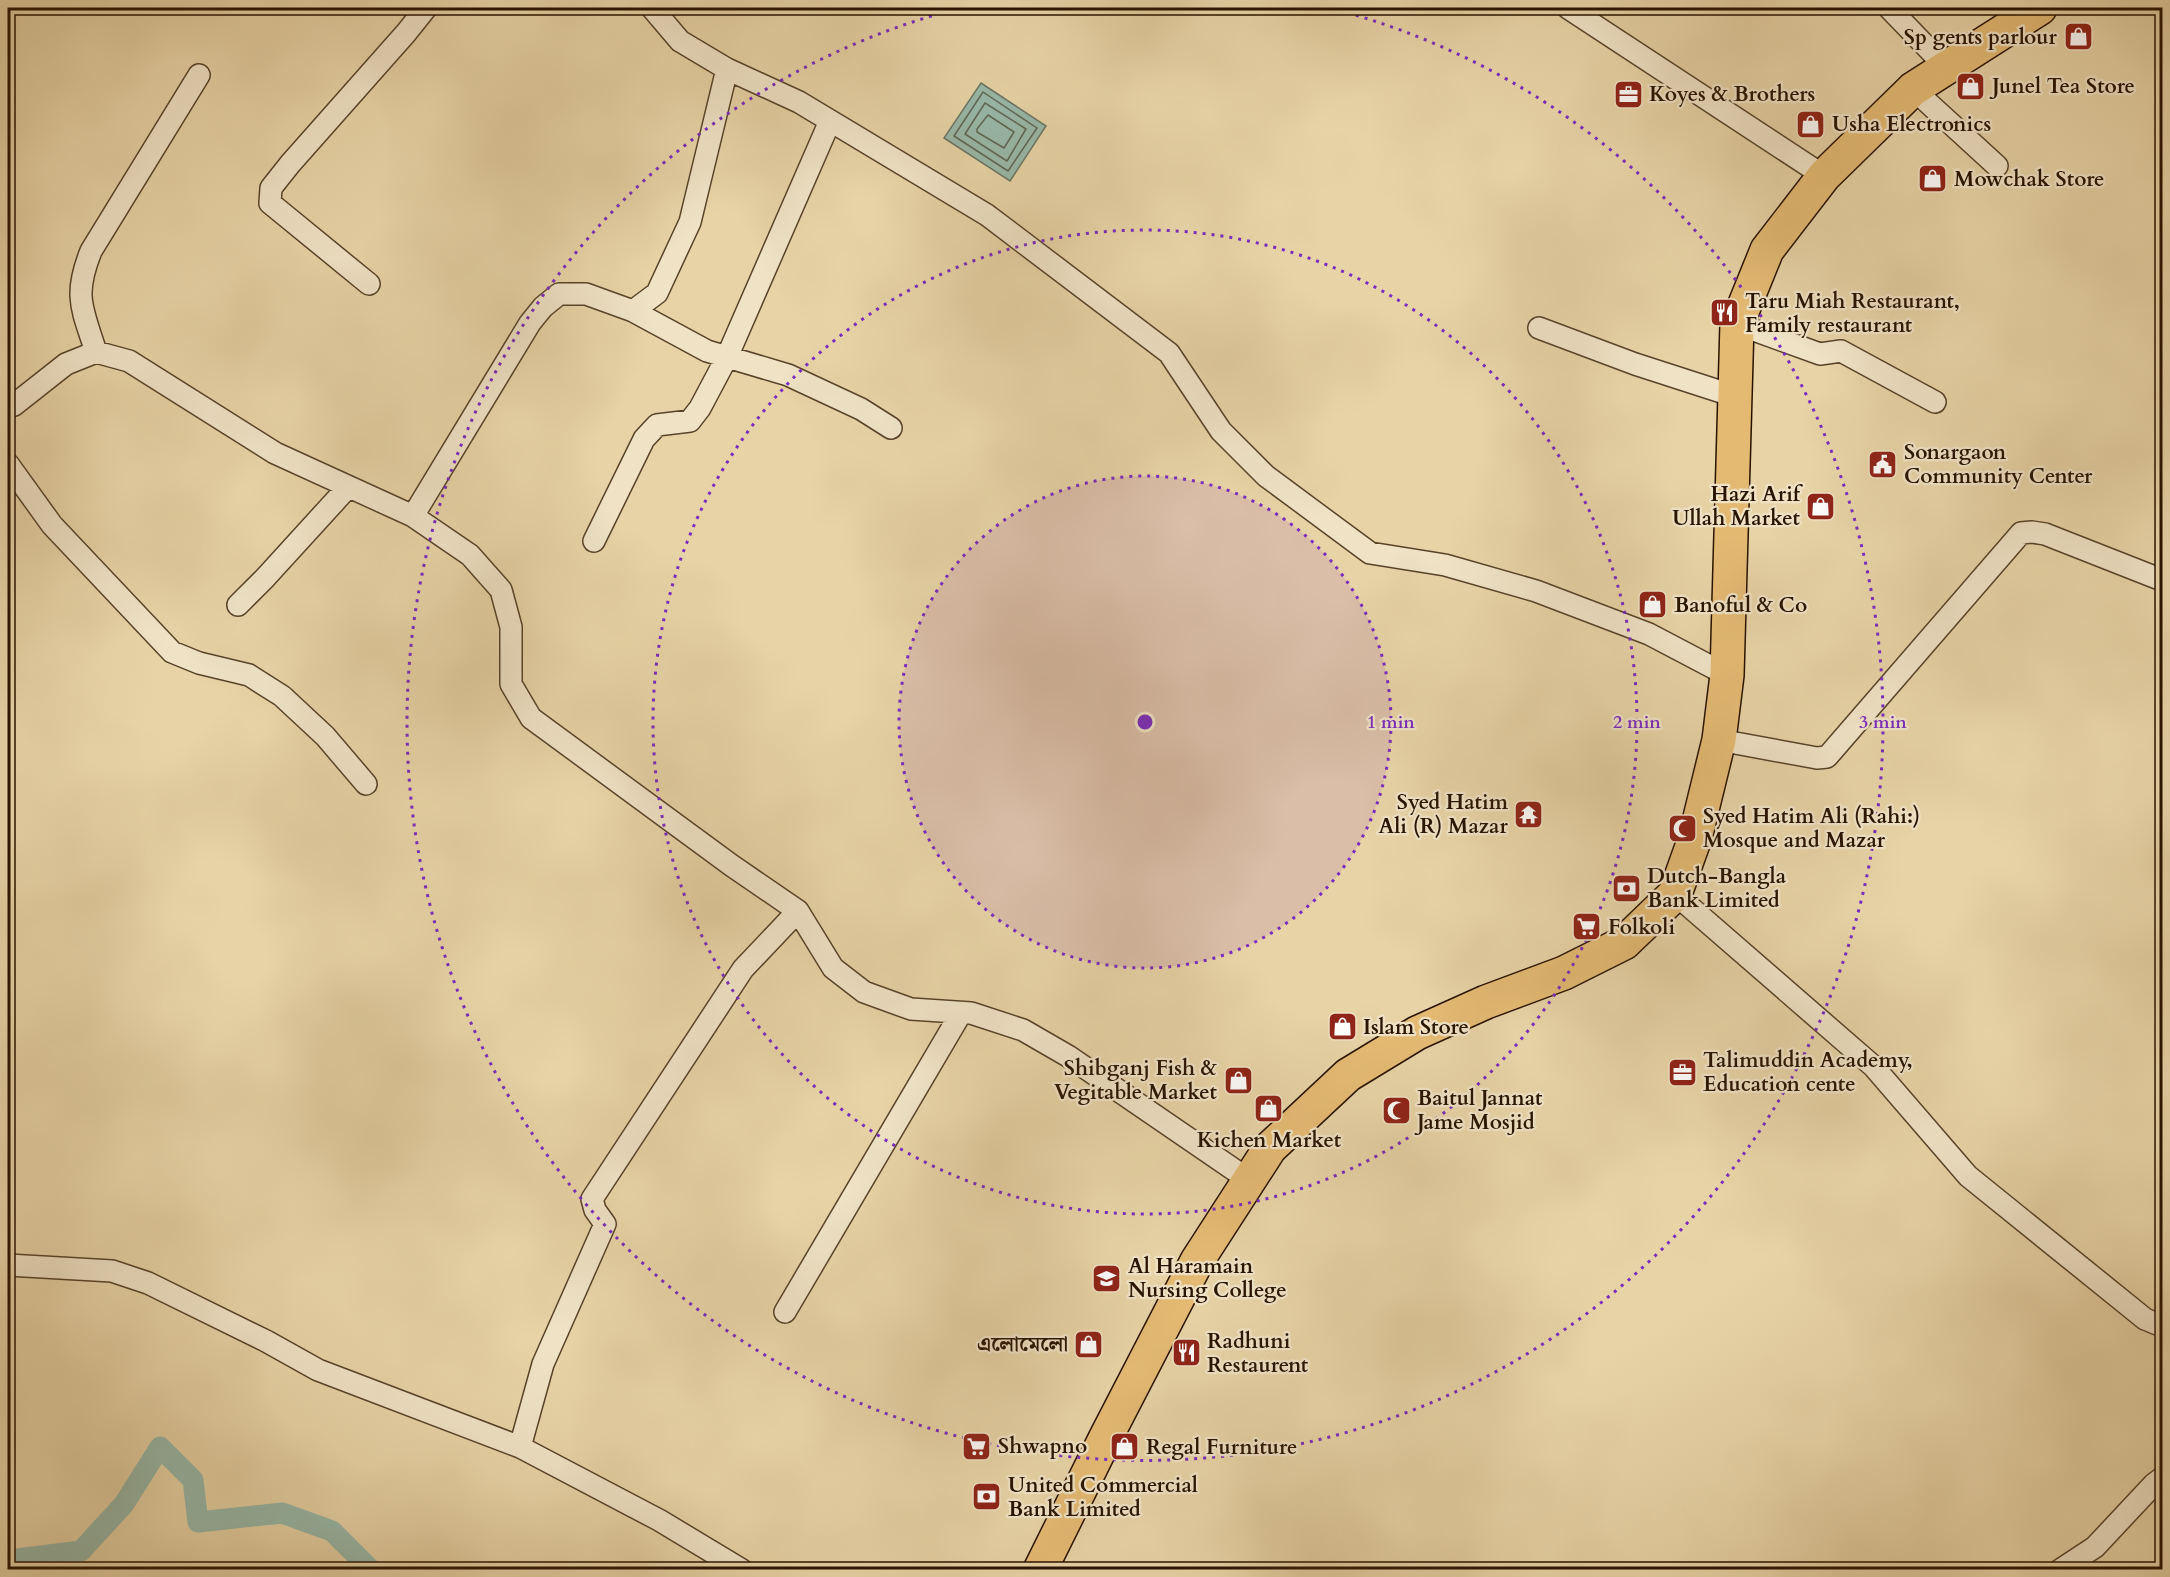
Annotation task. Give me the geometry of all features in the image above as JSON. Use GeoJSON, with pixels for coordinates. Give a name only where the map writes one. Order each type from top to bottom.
{"type":"FeatureCollection","features":[{"type":"Feature","properties":{"kind":"highway"},"geometry":{"type":"LineString","coordinates":[[1040,1569],[1197,1261],[1270,1148],[1348,1075],[1417,1033],[1486,1002],[1564,973],[1624,944],[1675,894],[1695,838],[1719,740],[1727,675],[1737,324],[1767,250],[1824,176],[1913,89],[2040,8]]}},
{"type":"Feature","properties":{"kind":"street"},"geometry":{"type":"LineString","coordinates":[[369,284],[270,202],[271,188],[426,8]]}},
{"type":"Feature","properties":{"kind":"street"},"geometry":{"type":"LineString","coordinates":[[652,8],[680,41],[727,69],[799,102],[987,215],[1169,353],[1221,431],[1266,476],[1370,553],[1445,565],[1536,591],[1649,634],[1727,675]]}},
{"type":"Feature","properties":{"kind":"street"},"geometry":{"type":"LineString","coordinates":[[1568,8],[1824,176]]}},
{"type":"Feature","properties":{"kind":"street"},"geometry":{"type":"LineString","coordinates":[[1889,8],[1946,67]]}},
{"type":"Feature","properties":{"kind":"street"},"geometry":{"type":"LineString","coordinates":[[633,311],[657,293],[690,222],[727,69]]}},
{"type":"Feature","properties":{"kind":"street"},"geometry":{"type":"LineString","coordinates":[[96,352],[80,301],[82,274],[91,251],[199,75]]}},
{"type":"Feature","properties":{"kind":"street"},"geometry":{"type":"LineString","coordinates":[[1913,89],[1998,166]]}},
{"type":"Feature","properties":{"kind":"street"},"geometry":{"type":"LineString","coordinates":[[594,541],[644,440],[657,425],[690,421],[700,408],[727,357],[830,121]]}},
{"type":"Feature","properties":{"kind":"street"},"geometry":{"type":"LineString","coordinates":[[413,516],[530,323],[543,307],[559,294],[586,294],[633,311],[707,351],[788,375],[861,409],[891,428]]}},
{"type":"Feature","properties":{"kind":"street"},"geometry":{"type":"LineString","coordinates":[[1737,324],[1820,354],[1841,351],[1935,402]]}},
{"type":"Feature","properties":{"kind":"street"},"geometry":{"type":"LineString","coordinates":[[1539,328],[1635,364],[1734,396]]}},
{"type":"Feature","properties":{"kind":"street"},"geometry":{"type":"LineString","coordinates":[[8,407],[14,405],[66,364],[96,352],[129,361],[275,453],[413,516],[470,555],[501,590],[511,627],[512,684],[531,718],[798,912],[833,968],[864,992],[911,1009],[972,1013],[1023,1030],[1068,1056],[1250,1180]]}},
{"type":"Feature","properties":{"kind":"street"},"geometry":{"type":"LineString","coordinates":[[8,464],[52,525],[172,652],[199,663],[249,675],[282,696],[325,736],[366,784]]}},
{"type":"Feature","properties":{"kind":"street"},"geometry":{"type":"LineString","coordinates":[[238,605],[348,487]]}},
{"type":"Feature","properties":{"kind":"street"},"geometry":{"type":"LineString","coordinates":[[1719,740],[1817,758],[1827,757],[2021,533],[2045,534],[2163,580]]}},
{"type":"Feature","properties":{"kind":"street"},"geometry":{"type":"LineString","coordinates":[[1675,894],[1873,1066],[1968,1176],[2145,1320],[2163,1326]]}},
{"type":"Feature","properties":{"kind":"street"},"geometry":{"type":"LineString","coordinates":[[520,1447],[543,1364],[605,1224],[595,1210],[592,1199],[743,969],[798,912]]}},
{"type":"Feature","properties":{"kind":"street"},"geometry":{"type":"LineString","coordinates":[[785,1312],[961,1013]]}},
{"type":"Feature","properties":{"kind":"street"},"geometry":{"type":"LineString","coordinates":[[8,1265],[112,1271],[148,1283],[267,1341],[318,1370],[520,1447],[659,1520],[741,1569]]}},
{"type":"Feature","properties":{"kind":"street"},"geometry":{"type":"LineString","coordinates":[[2060,1569],[2095,1547],[2154,1484],[2163,1478]]}},
{"type":"Feature","properties":{"kind":"water"},"geometry":{"type":"Polygon","coordinates":[[[981,83],[1046,126],[1010,181],[944,138],[981,83]]]}},
{"type":"Feature","properties":{"kind":"waterway"},"geometry":{"type":"LineString","coordinates":[[8,1560],[81,1551],[124,1504],[160,1447],[193,1480],[198,1522],[282,1513],[332,1531],[371,1570]]}},
{"type":"Feature","properties":{"kind":"place","name":"Sp gents parlour"},"geometry":{"type":"Point","coordinates":[2078,37]}},
{"type":"Feature","properties":{"kind":"place","name":"Junel Tea Store"},"geometry":{"type":"Point","coordinates":[1971,86]}},
{"type":"Feature","properties":{"kind":"place","name":"Koyes & Brothers"},"geometry":{"type":"Point","coordinates":[1628,94]}},
{"type":"Feature","properties":{"kind":"place","name":"Usha Electronics"},"geometry":{"type":"Point","coordinates":[1811,124]}},
{"type":"Feature","properties":{"kind":"place","name":"Mowchak Store"},"geometry":{"type":"Point","coordinates":[1933,179]}},
{"type":"Feature","properties":{"kind":"place","name":"Taru Miah Restaurant, Family restaurant"},"geometry":{"type":"Point","coordinates":[1724,313]}},
{"type":"Feature","properties":{"kind":"place","name":"Sonargaon Community Center"},"geometry":{"type":"Point","coordinates":[1883,464]}},
{"type":"Feature","properties":{"kind":"place","name":"Hazi Arif Ullah Market"},"geometry":{"type":"Point","coordinates":[1821,506]}},
{"type":"Feature","properties":{"kind":"place","name":"Banoful & Co"},"geometry":{"type":"Point","coordinates":[1653,605]}},
{"type":"Feature","properties":{"kind":"place","name":"Syed Hatim Ali (R) Mazar"},"geometry":{"type":"Point","coordinates":[1529,814]}},
{"type":"Feature","properties":{"kind":"place","name":"Syed Hatim Ali (Rahi:) Mosque and Mazar"},"geometry":{"type":"Point","coordinates":[1682,828]}},
{"type":"Feature","properties":{"kind":"place","name":"Dutch-Bangla Bank Limited"},"geometry":{"type":"Point","coordinates":[1626,888]}},
{"type":"Feature","properties":{"kind":"place","name":"Folkoli"},"geometry":{"type":"Point","coordinates":[1587,927]}},
{"type":"Feature","properties":{"kind":"place","name":"Islam Store"},"geometry":{"type":"Point","coordinates":[1342,1027]}},
{"type":"Feature","properties":{"kind":"place","name":"Talimuddin Academy, Education cente"},"geometry":{"type":"Point","coordinates":[1682,1072]}},
{"type":"Feature","properties":{"kind":"place","name":"Shibganj Fish & Vegitable Market"},"geometry":{"type":"Point","coordinates":[1238,1080]}},
{"type":"Feature","properties":{"kind":"place","name":"Kichen Market"},"geometry":{"type":"Point","coordinates":[1269,1109]}},
{"type":"Feature","properties":{"kind":"place","name":"Baitul Jannat Jame Mosjid"},"geometry":{"type":"Point","coordinates":[1396,1110]}},
{"type":"Feature","properties":{"kind":"place","name":"Al Haramain Nursing College"},"geometry":{"type":"Point","coordinates":[1107,1278]}},
{"type":"Feature","properties":{"kind":"place","name":"এলোমেলো"},"geometry":{"type":"Point","coordinates":[1089,1344]}},
{"type":"Feature","properties":{"kind":"place","name":"Radhuni Restaurent"},"geometry":{"type":"Point","coordinates":[1186,1353]}},
{"type":"Feature","properties":{"kind":"place","name":"Shwapno"},"geometry":{"type":"Point","coordinates":[977,1446]}},
{"type":"Feature","properties":{"kind":"place","name":"Regal Furniture"},"geometry":{"type":"Point","coordinates":[1125,1447]}},
{"type":"Feature","properties":{"kind":"place","name":"United Commercial Bank Limited"},"geometry":{"type":"Point","coordinates":[987,1497]}}]}
